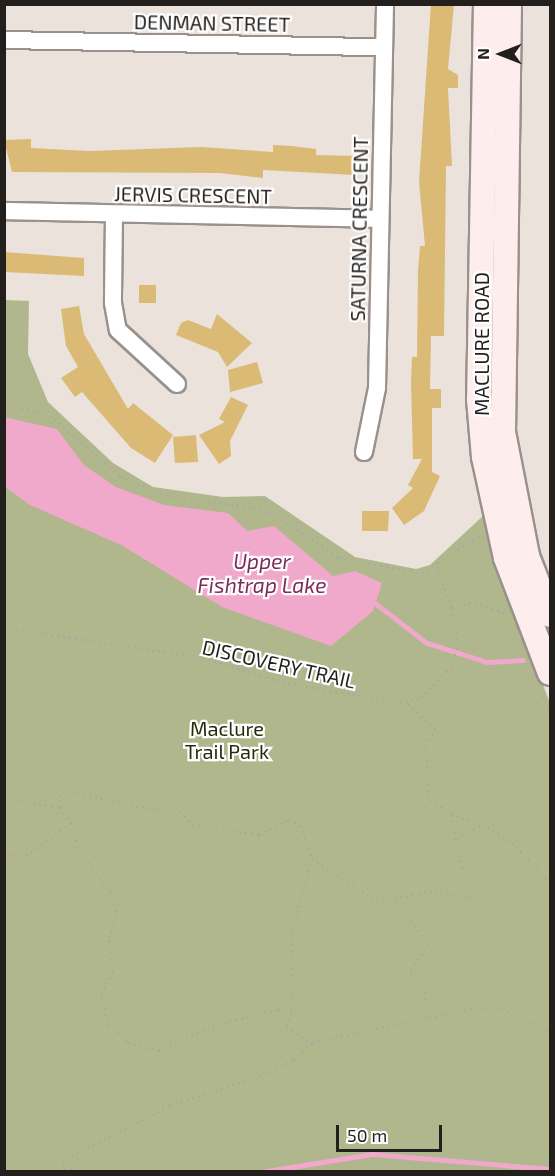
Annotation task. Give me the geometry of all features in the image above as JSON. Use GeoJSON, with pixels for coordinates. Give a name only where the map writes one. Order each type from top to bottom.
{"type":"FeatureCollection","features":[{"type":"Feature","properties":{"kind":"main road","name":"MACLURE ROAD"},"geometry":{"type":"LineString","coordinates":[[486,4],[479,399],[497,524],[544,678]]}},
{"type":"Feature","properties":{"kind":"main road","name":"MACLURE ROAD"},"geometry":{"type":"LineString","coordinates":[[509,4],[503,432],[527,555],[550,615]]}},
{"type":"Feature","properties":{"kind":"street","name":"SATURNA CRESCENT"},"geometry":{"type":"LineString","coordinates":[[364,452],[377,388],[385,4]]}},
{"type":"Feature","properties":{"kind":"street","name":"DENMAN STREET"},"geometry":{"type":"LineString","coordinates":[[4,40],[384,47]]}},
{"type":"Feature","properties":{"kind":"street","name":"JERVIS CRESCENT"},"geometry":{"type":"LineString","coordinates":[[4,212],[380,219]]}},
{"type":"Feature","properties":{"kind":"street"},"geometry":{"type":"LineString","coordinates":[[114,215],[113,303],[118,330],[177,384]]}},
{"type":"Feature","properties":{"kind":"path"},"geometry":{"type":"LineString","coordinates":[[4,404],[50,416],[121,477],[166,496],[254,508],[277,516],[339,558],[405,572],[436,567],[497,524]]}},
{"type":"Feature","properties":{"kind":"path","name":"DISCOVERY TRAIL"},"geometry":{"type":"LineString","coordinates":[[4,628],[203,658],[288,684],[406,703],[421,698],[452,667],[458,646],[452,608],[436,567]]}},
{"type":"Feature","properties":{"kind":"path"},"geometry":{"type":"LineString","coordinates":[[452,608],[475,602],[513,620]]}},
{"type":"Feature","properties":{"kind":"path"},"geometry":{"type":"LineString","coordinates":[[544,678],[550,715]]}},
{"type":"Feature","properties":{"kind":"path"},"geometry":{"type":"LineString","coordinates":[[406,703],[435,730],[426,746],[428,798],[451,814],[483,824],[512,843],[550,883]]}},
{"type":"Feature","properties":{"kind":"path"},"geometry":{"type":"LineString","coordinates":[[291,1014],[265,1010],[194,1032],[159,1051],[128,1043],[108,1025],[101,997],[113,972],[109,940],[117,913],[111,892],[78,848],[71,823],[60,808],[59,797],[66,791],[153,810],[176,807],[192,825],[259,836],[289,820],[301,826],[312,859],[292,932],[291,1014],[286,1028],[312,1043]]}},
{"type":"Feature","properties":{"kind":"path"},"geometry":{"type":"LineString","coordinates":[[4,798],[60,808]]}},
{"type":"Feature","properties":{"kind":"path"},"geometry":{"type":"LineString","coordinates":[[312,859],[377,902],[396,902],[435,891],[469,898],[451,814]]}},
{"type":"Feature","properties":{"kind":"path"},"geometry":{"type":"LineString","coordinates":[[4,862],[5,857],[28,855],[71,823]]}},
{"type":"Feature","properties":{"kind":"path"},"geometry":{"type":"LineString","coordinates":[[458,840],[483,824]]}},
{"type":"Feature","properties":{"kind":"path"},"geometry":{"type":"LineString","coordinates":[[396,902],[428,944],[410,972],[425,992],[427,1021]]}},
{"type":"Feature","properties":{"kind":"path"},"geometry":{"type":"LineString","coordinates":[[83,1172],[64,1169],[63,1161],[170,1106],[257,1078],[293,1060],[312,1043],[380,1025],[427,1021],[455,1010],[503,1010],[550,1033]]}},
{"type":"Feature","properties":{"kind":"path"},"geometry":{"type":"LineString","coordinates":[[102,1172],[116,1172]]}},
{"type":"Feature","properties":{"kind":"green space","name":"Maclure Trail Park"},"geometry":{"type":"Polygon","coordinates":[[[5,300],[29,301],[28,354],[48,402],[113,463],[153,487],[223,497],[265,496],[355,557],[416,569],[430,565],[484,515],[503,582],[550,703],[550,1171],[5,1172],[5,300]]]}},
{"type":"Feature","properties":{"kind":"water","name":"Upper Fishtrap Lake"},"geometry":{"type":"Polygon","coordinates":[[[4,417],[57,429],[84,465],[116,487],[164,505],[228,513],[247,531],[274,526],[333,576],[355,571],[382,583],[373,611],[331,646],[222,607],[123,546],[30,505],[5,487],[4,417]]]}},
{"type":"Feature","properties":{"kind":"building"},"geometry":{"type":"Polygon","coordinates":[[[431,4],[454,4],[448,69],[458,75],[458,88],[448,88],[452,166],[446,166],[444,336],[431,336],[430,389],[441,389],[441,408],[432,408],[432,472],[440,476],[424,511],[404,525],[392,508],[413,488],[408,485],[422,459],[413,459],[411,383],[412,357],[417,357],[420,246],[425,246],[419,182],[431,4]]]}},
{"type":"Feature","properties":{"kind":"building"},"geometry":{"type":"Polygon","coordinates":[[[31,139],[31,148],[90,151],[201,147],[273,152],[273,145],[292,146],[316,149],[316,155],[355,156],[355,175],[263,170],[263,178],[220,173],[12,172],[4,140],[31,139]]]}},
{"type":"Feature","properties":{"kind":"building"},"geometry":{"type":"Polygon","coordinates":[[[4,252],[84,258],[84,276],[4,272],[4,252]]]}},
{"type":"Feature","properties":{"kind":"building"},"geometry":{"type":"Polygon","coordinates":[[[139,285],[156,285],[156,303],[139,303],[139,285]]]}},
{"type":"Feature","properties":{"kind":"building"},"geometry":{"type":"Polygon","coordinates":[[[79,306],[84,334],[128,409],[133,403],[173,435],[155,463],[131,448],[82,392],[75,397],[61,378],[78,367],[66,346],[61,309],[79,306]]]}},
{"type":"Feature","properties":{"kind":"building"},"geometry":{"type":"Polygon","coordinates":[[[217,314],[252,343],[227,367],[218,352],[176,335],[181,323],[188,320],[211,329],[217,314]]]}},
{"type":"Feature","properties":{"kind":"building"},"geometry":{"type":"Polygon","coordinates":[[[257,362],[263,383],[230,392],[228,370],[257,362]]]}},
{"type":"Feature","properties":{"kind":"building"},"geometry":{"type":"Polygon","coordinates":[[[231,397],[248,405],[230,441],[231,456],[219,464],[199,435],[225,422],[219,419],[231,397]]]}},
{"type":"Feature","properties":{"kind":"building"},"geometry":{"type":"Polygon","coordinates":[[[196,435],[198,462],[175,463],[173,437],[196,435]]]}},
{"type":"Feature","properties":{"kind":"building"},"geometry":{"type":"Polygon","coordinates":[[[362,511],[389,511],[388,531],[362,531],[362,511]]]}},
{"type":"Feature","properties":{"kind":"waterway"},"geometry":{"type":"LineString","coordinates":[[370,599],[427,643],[487,662],[523,660]]}},
{"type":"Feature","properties":{"kind":"waterway"},"geometry":{"type":"LineString","coordinates":[[261,1172],[372,1154],[550,1169]]}}]}
